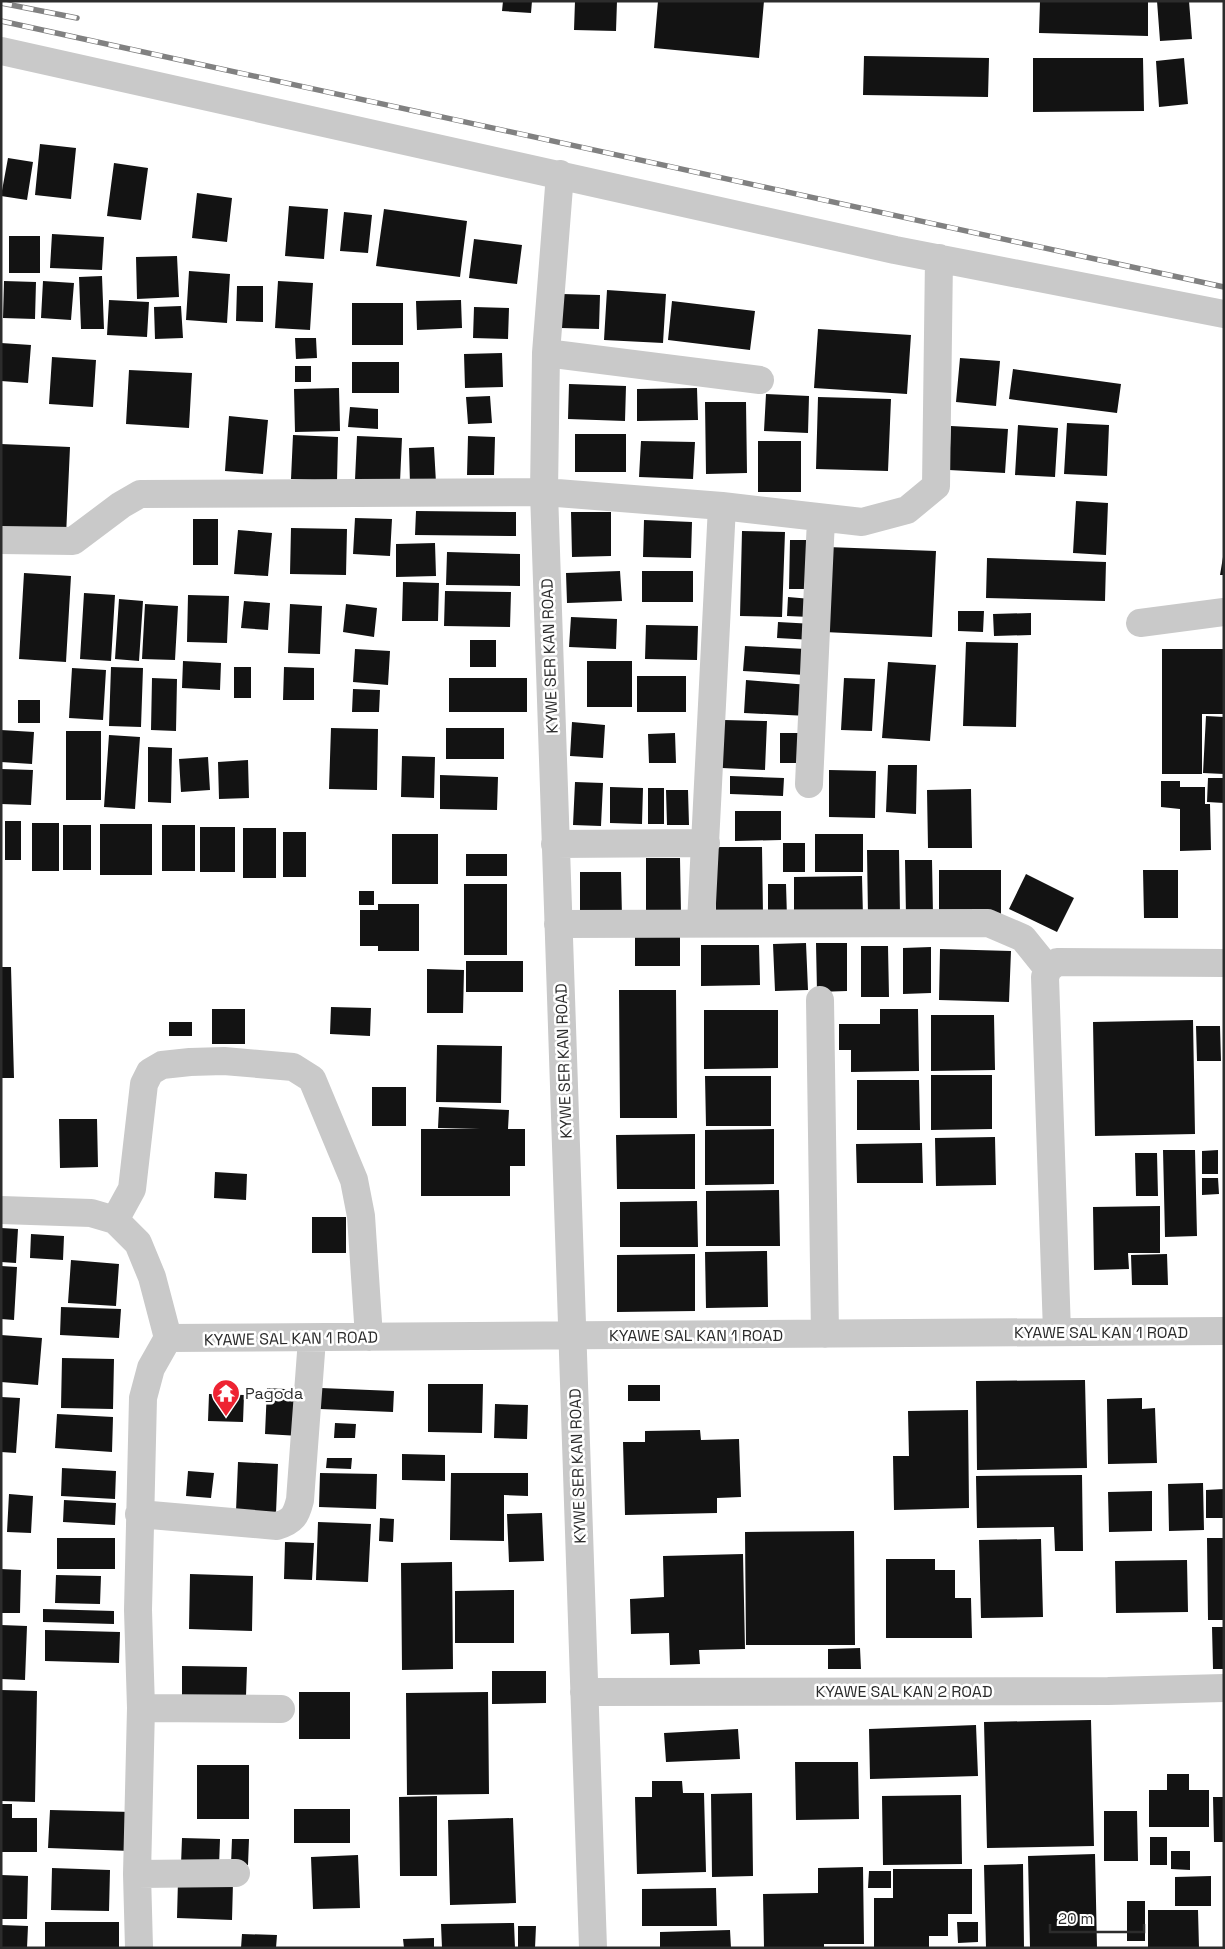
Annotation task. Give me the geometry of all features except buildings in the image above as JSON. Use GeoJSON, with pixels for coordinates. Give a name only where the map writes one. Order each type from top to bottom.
{"type":"FeatureCollection","features":[{"type":"Feature","properties":{"kind":"street"},"geometry":{"type":"LineString","coordinates":[[1,51],[939,258],[1224,314]]}},
{"type":"Feature","properties":{"kind":"street","name":"KYWE SER KAN ROAD"},"geometry":{"type":"LineString","coordinates":[[560,174],[546,353],[544,492],[593,1948]]}},
{"type":"Feature","properties":{"kind":"street"},"geometry":{"type":"LineString","coordinates":[[1,540],[73,541],[121,504],[140,494],[544,492],[722,506],[821,519],[862,522],[907,510],[936,486],[939,258]]}},
{"type":"Feature","properties":{"kind":"street"},"geometry":{"type":"LineString","coordinates":[[546,353],[760,380]]}},
{"type":"Feature","properties":{"kind":"street"},"geometry":{"type":"LineString","coordinates":[[701,923],[722,506]]}},
{"type":"Feature","properties":{"kind":"street"},"geometry":{"type":"LineString","coordinates":[[810,784],[821,519]]}},
{"type":"Feature","properties":{"kind":"street"},"geometry":{"type":"LineString","coordinates":[[1140,623],[1224,612]]}},
{"type":"Feature","properties":{"kind":"street"},"geometry":{"type":"LineString","coordinates":[[555,844],[706,843]]}},
{"type":"Feature","properties":{"kind":"street"},"geometry":{"type":"LineString","coordinates":[[558,924],[988,923],[1023,938],[1048,968]]}},
{"type":"Feature","properties":{"kind":"street"},"geometry":{"type":"LineString","coordinates":[[1056,1332],[1045,977],[1048,968],[1057,962],[1224,962]]}},
{"type":"Feature","properties":{"kind":"street"},"geometry":{"type":"LineString","coordinates":[[820,1000],[824,1334]]}},
{"type":"Feature","properties":{"kind":"street"},"geometry":{"type":"LineString","coordinates":[[115,1220],[132,1189],[144,1084],[150,1072],[162,1065],[190,1062],[224,1061],[293,1067],[312,1079],[354,1180],[362,1216],[369,1337]]}},
{"type":"Feature","properties":{"kind":"street"},"geometry":{"type":"LineString","coordinates":[[1,1210],[91,1213],[115,1220],[138,1243],[152,1277],[168,1338],[151,1368],[143,1398],[138,1610],[141,1708],[137,1874],[139,1948]]}},
{"type":"Feature","properties":{"kind":"street","name":"KYAWE SAL KAN 1 ROAD"},"geometry":{"type":"LineString","coordinates":[[168,1338],[312,1339],[572,1335],[1224,1331]]}},
{"type":"Feature","properties":{"kind":"street"},"geometry":{"type":"LineString","coordinates":[[139,1514],[277,1526],[291,1521],[300,1500],[312,1339]]}},
{"type":"Feature","properties":{"kind":"street","name":"KYAWE SAL KAN 2 ROAD"},"geometry":{"type":"LineString","coordinates":[[584,1692],[1108,1691],[1224,1688]]}},
{"type":"Feature","properties":{"kind":"street"},"geometry":{"type":"LineString","coordinates":[[141,1708],[281,1709]]}},
{"type":"Feature","properties":{"kind":"street"},"geometry":{"type":"LineString","coordinates":[[137,1874],[236,1873]]}},
{"type":"Feature","properties":{"kind":"railway"},"geometry":{"type":"LineString","coordinates":[[1,3],[77,18]]}},
{"type":"Feature","properties":{"kind":"railway"},"geometry":{"type":"LineString","coordinates":[[1,21],[1224,287]]}},
{"type":"Feature","properties":{"kind":"place","name":"Pagoda"},"geometry":{"type":"Point","coordinates":[226,1417]}}]}
